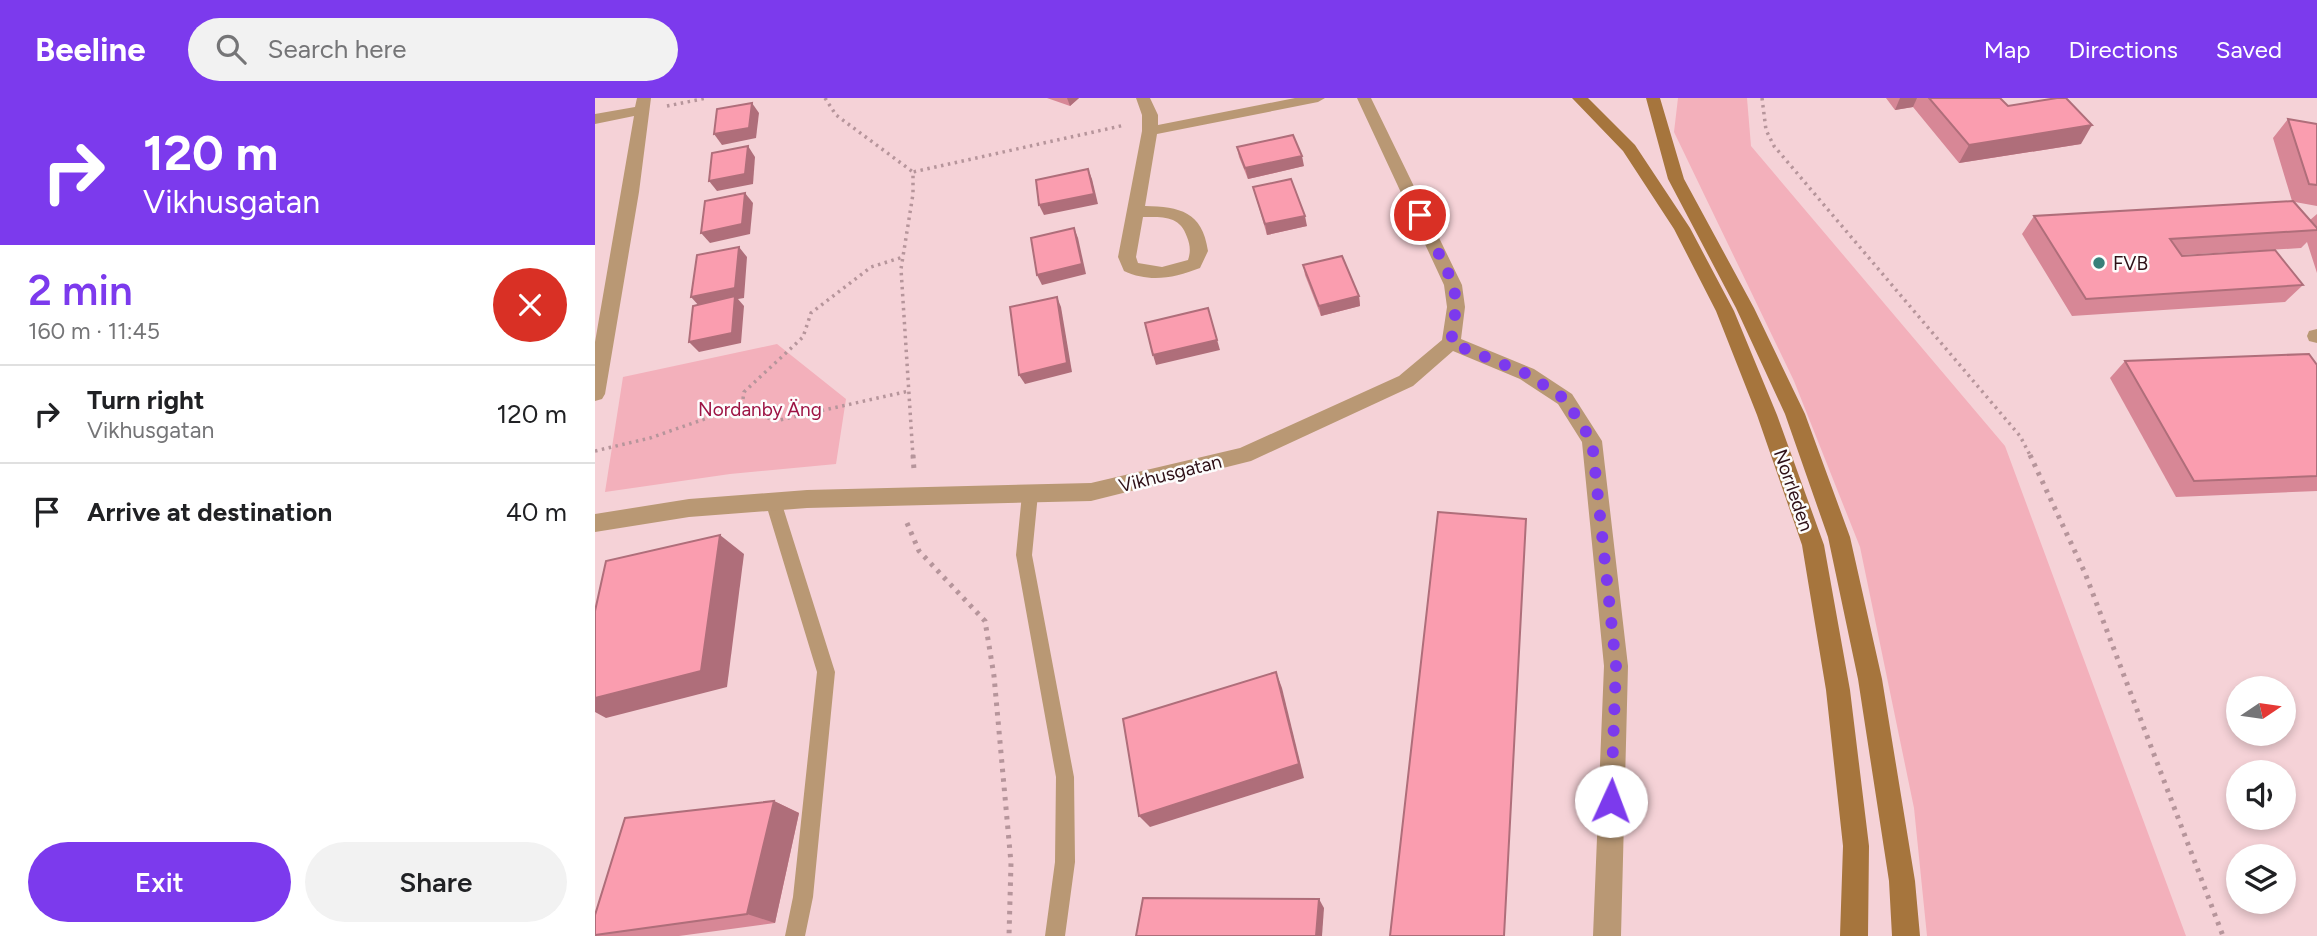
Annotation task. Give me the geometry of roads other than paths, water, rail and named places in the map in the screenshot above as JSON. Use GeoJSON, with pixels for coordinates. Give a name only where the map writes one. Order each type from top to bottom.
{"type":"FeatureCollection","features":[{"type":"Feature","properties":{"kind":"main road","name":"Norrleden"},"geometry":{"type":"LineString","coordinates":[[1579,98],[1629,148],[1688,240],[1730,322],[1767,415],[1813,545],[1838,690],[1856,846],[1854,936]]}},
{"type":"Feature","properties":{"kind":"main road","name":"Norrleden"},"geometry":{"type":"LineString","coordinates":[[1653,98],[1676,179],[1745,308],[1795,414],[1839,537],[1870,679],[1902,881],[1906,936]]}},
{"type":"Feature","properties":{"kind":"street"},"geometry":{"type":"LineString","coordinates":[[1136,211],[1185,216],[1192,223],[1200,248],[1200,256],[1194,264],[1163,272],[1141,273],[1130,267],[1127,257],[1150,125],[1143,98]]}},
{"type":"Feature","properties":{"kind":"street"},"geometry":{"type":"LineString","coordinates":[[1150,125],[1318,98]]}},
{"type":"Feature","properties":{"kind":"street"},"geometry":{"type":"LineString","coordinates":[[1364,98],[1454,285],[1456,307],[1451,343],[1527,374],[1565,399],[1592,441],[1616,666],[1607,936]]}},
{"type":"Feature","properties":{"kind":"street"},"geometry":{"type":"LineString","coordinates":[[595,120],[643,104],[595,394]]}},
{"type":"Feature","properties":{"kind":"street"},"geometry":{"type":"LineString","coordinates":[[595,288],[615,284]]}},
{"type":"Feature","properties":{"kind":"street","name":"Vikhusgatan"},"geometry":{"type":"LineString","coordinates":[[595,523],[689,508],[773,501],[1091,492],[1244,455],[1406,381],[1451,343]]}},
{"type":"Feature","properties":{"kind":"lane"},"geometry":{"type":"LineString","coordinates":[[1030,494],[1024,555],[1065,777],[1065,862],[1055,936]]}},
{"type":"Feature","properties":{"kind":"lane"},"geometry":{"type":"LineString","coordinates":[[773,501],[826,672],[803,897],[795,936]]}},
{"type":"Feature","properties":{"kind":"place","name":"FVB"},"geometry":{"type":"Point","coordinates":[2099,263]}},
{"type":"Feature","properties":{"kind":"park label","name":"Nordanby Äng"},"geometry":{"type":"Point","coordinates":[760,409]}}]}
